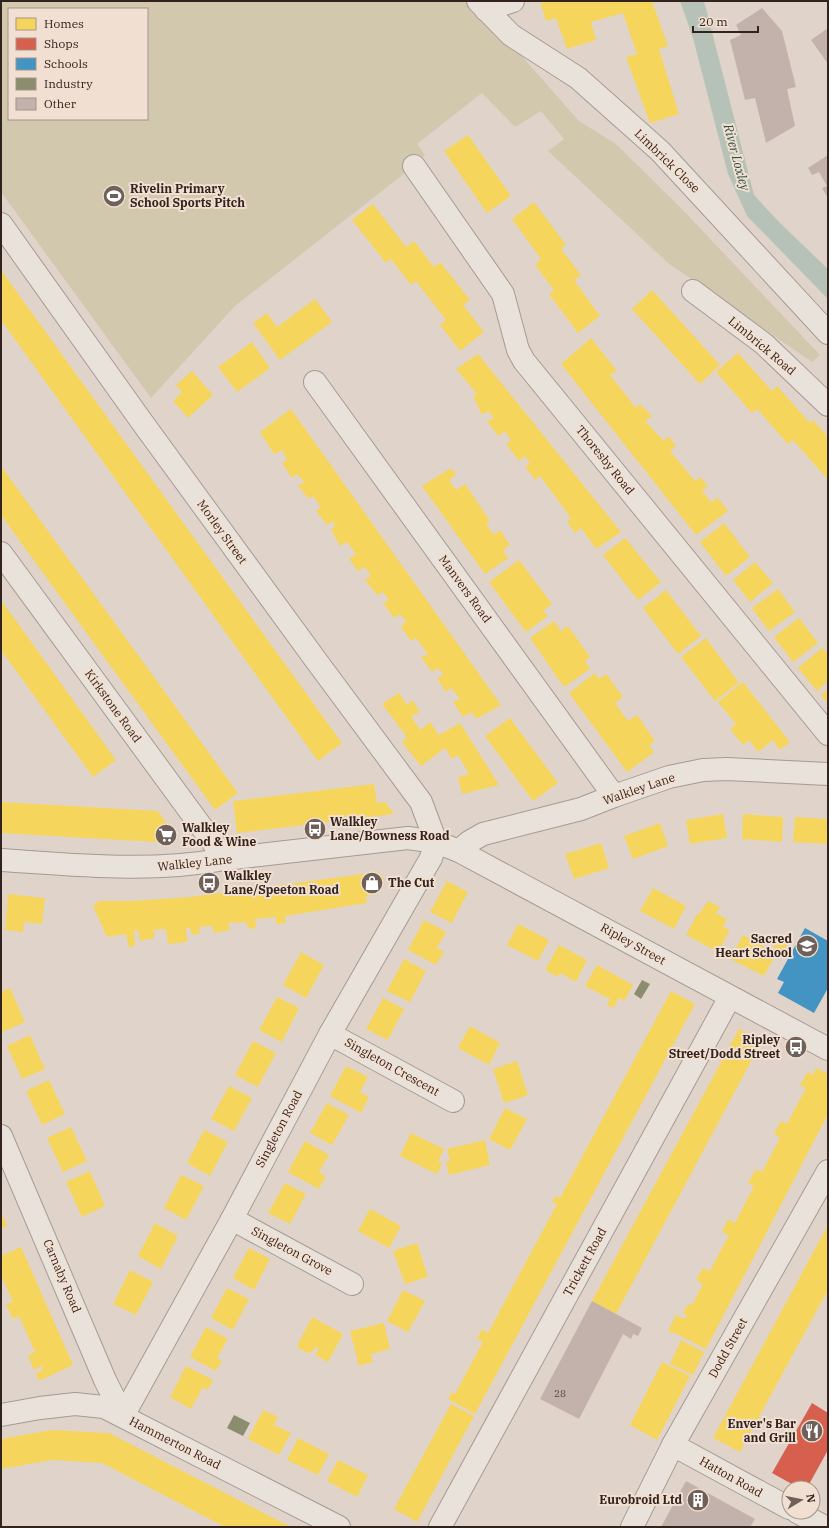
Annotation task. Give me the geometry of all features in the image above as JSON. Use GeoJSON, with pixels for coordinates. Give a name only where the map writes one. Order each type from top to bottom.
{"type":"FeatureCollection","features":[{"type":"Feature","properties":{"kind":"street","name":"Limbrick Close"},"geometry":{"type":"LineString","coordinates":[[482,6],[512,1]]}},
{"type":"Feature","properties":{"kind":"street","name":"Limbrick Close"},"geometry":{"type":"LineString","coordinates":[[482,6],[511,35],[578,78],[660,152],[828,333]]}},
{"type":"Feature","properties":{"kind":"street","name":"Thoresby Road"},"geometry":{"type":"LineString","coordinates":[[414,166],[503,294],[518,350],[524,361],[828,734]]}},
{"type":"Feature","properties":{"kind":"street","name":"Morley Street"},"geometry":{"type":"LineString","coordinates":[[1,224],[314,660],[421,802],[436,842]]}},
{"type":"Feature","properties":{"kind":"street","name":"Limbrick Road"},"geometry":{"type":"LineString","coordinates":[[693,291],[764,344],[828,404]]}},
{"type":"Feature","properties":{"kind":"street","name":"Manvers Road"},"geometry":{"type":"LineString","coordinates":[[315,382],[614,796]]}},
{"type":"Feature","properties":{"kind":"street","name":"Kirkstone Road"},"geometry":{"type":"LineString","coordinates":[[1,553],[226,859]]}},
{"type":"Feature","properties":{"kind":"street","name":"Walkley Lane"},"geometry":{"type":"LineString","coordinates":[[458,851],[469,842],[483,834],[582,809],[669,777],[703,770],[727,769],[828,774]]}},
{"type":"Feature","properties":{"kind":"street","name":"Walkley Lane"},"geometry":{"type":"LineString","coordinates":[[1,860],[114,868],[164,867],[408,838],[436,842]]}},
{"type":"Feature","properties":{"kind":"street","name":"Ripley Street"},"geometry":{"type":"LineString","coordinates":[[436,842],[458,851],[553,900],[828,1049]]}},
{"type":"Feature","properties":{"kind":"street","name":"Singleton Road"},"geometry":{"type":"LineString","coordinates":[[123,1416],[232,1219],[330,1034],[431,858],[436,842]]}},
{"type":"Feature","properties":{"kind":"street","name":"Trickett Road"},"geometry":{"type":"LineString","coordinates":[[440,1527],[730,997]]}},
{"type":"Feature","properties":{"kind":"street","name":"Singleton Crescent"},"geometry":{"type":"LineString","coordinates":[[330,1034],[453,1101]]}},
{"type":"Feature","properties":{"kind":"street","name":"Carnaby Road"},"geometry":{"type":"LineString","coordinates":[[1,1136],[105,1380],[123,1416]]}},
{"type":"Feature","properties":{"kind":"street","name":"Dodd Street"},"geometry":{"type":"LineString","coordinates":[[632,1527],[673,1445],[828,1171]]}},
{"type":"Feature","properties":{"kind":"street","name":"Singleton Grove"},"geometry":{"type":"LineString","coordinates":[[232,1219],[352,1284]]}},
{"type":"Feature","properties":{"kind":"street","name":"Hammerton Road"},"geometry":{"type":"LineString","coordinates":[[1,1415],[75,1404],[104,1407],[339,1527]]}},
{"type":"Feature","properties":{"kind":"street","name":"Hatton Road"},"geometry":{"type":"LineString","coordinates":[[673,1445],[781,1504]]}},
{"type":"Feature","properties":{"kind":"street"},"geometry":{"type":"LineString","coordinates":[[812,1520],[825,1527]]}},
{"type":"Feature","properties":{"kind":"shaded area"},"geometry":{"type":"Polygon","coordinates":[[[1,1],[473,1],[579,121],[616,144],[681,208],[820,355],[812,362],[668,263],[548,151],[564,139],[541,111],[515,127],[482,93],[417,144],[425,155],[414,166],[235,306],[151,398],[1,192],[1,1]]]}},
{"type":"Feature","properties":{"kind":"water","name":"River Loxley"},"geometry":{"type":"Polygon","coordinates":[[[680,1],[704,1],[754,195],[779,222],[828,269],[828,299],[747,216],[728,174],[693,38],[680,1]]]}},
{"type":"Feature","properties":{"kind":"building: Homes"},"geometry":{"type":"Polygon","coordinates":[[[540,1],[652,1],[668,46],[659,49],[679,114],[650,123],[626,57],[637,54],[623,13],[591,22],[596,40],[567,49],[556,18],[546,21],[540,1]]]}},
{"type":"Feature","properties":{"kind":"building: Homes"},"geometry":{"type":"Polygon","coordinates":[[[468,135],[511,196],[487,213],[444,151],[468,135]]]}},
{"type":"Feature","properties":{"kind":"building: Homes"},"geometry":{"type":"Polygon","coordinates":[[[534,202],[566,245],[561,249],[581,275],[574,280],[600,316],[578,333],[549,294],[554,290],[535,265],[541,259],[512,219],[534,202]]]}},
{"type":"Feature","properties":{"kind":"building: Homes"},"geometry":{"type":"Polygon","coordinates":[[[373,204],[406,247],[414,241],[434,267],[440,262],[470,300],[463,305],[484,332],[460,351],[440,325],[446,320],[416,281],[411,285],[391,259],[386,263],[352,220],[373,204]]]}},
{"type":"Feature","properties":{"kind":"building: Homes"},"geometry":{"type":"Polygon","coordinates":[[[1,270],[342,743],[318,761],[1,320],[1,270]]]}},
{"type":"Feature","properties":{"kind":"building: Homes"},"geometry":{"type":"Polygon","coordinates":[[[652,290],[720,365],[700,384],[632,309],[652,290]]]}},
{"type":"Feature","properties":{"kind":"building: Homes"},"geometry":{"type":"Polygon","coordinates":[[[315,299],[332,322],[280,360],[253,323],[267,313],[277,327],[315,299]]]}},
{"type":"Feature","properties":{"kind":"building: Homes"},"geometry":{"type":"Polygon","coordinates":[[[591,338],[617,371],[610,375],[636,408],[640,404],[652,416],[645,421],[664,441],[668,436],[676,445],[670,451],[695,481],[700,477],[708,486],[702,491],[712,503],[717,497],[728,511],[696,535],[561,364],[591,338]]]}},
{"type":"Feature","properties":{"kind":"building: Homes"},"geometry":{"type":"Polygon","coordinates":[[[252,342],[270,368],[237,392],[218,367],[252,342]]]}},
{"type":"Feature","properties":{"kind":"building: Homes"},"geometry":{"type":"Polygon","coordinates":[[[738,353],[772,391],[777,386],[810,423],[813,420],[828,437],[828,480],[793,440],[788,444],[757,409],[752,413],[716,372],[738,353]]]}},
{"type":"Feature","properties":{"kind":"building: Homes"},"geometry":{"type":"Polygon","coordinates":[[[478,354],[621,532],[596,549],[581,528],[575,533],[567,521],[571,518],[540,476],[535,480],[525,466],[530,464],[525,456],[519,461],[506,444],[511,441],[505,431],[498,436],[487,421],[494,418],[488,411],[482,415],[473,396],[477,394],[456,369],[478,354]]]}},
{"type":"Feature","properties":{"kind":"building: Homes"},"geometry":{"type":"Polygon","coordinates":[[[192,371],[213,395],[188,418],[173,401],[182,392],[176,385],[192,371]]]}},
{"type":"Feature","properties":{"kind":"building: Homes"},"geometry":{"type":"Polygon","coordinates":[[[291,409],[501,705],[476,719],[472,712],[463,717],[453,702],[460,699],[451,688],[446,692],[437,678],[444,674],[437,668],[432,672],[421,657],[428,654],[416,638],[411,641],[401,627],[406,621],[400,614],[394,618],[383,603],[389,600],[383,592],[377,595],[365,580],[371,576],[365,567],[358,571],[349,559],[356,554],[347,542],[340,546],[331,530],[335,526],[332,521],[327,525],[316,511],[321,507],[313,496],[309,499],[298,486],[304,482],[297,474],[292,478],[282,463],[287,460],[282,450],[274,454],[260,432],[291,409]]]}},
{"type":"Feature","properties":{"kind":"building: Homes"},"geometry":{"type":"Polygon","coordinates":[[[1,466],[238,793],[215,810],[1,515],[1,466]]]}},
{"type":"Feature","properties":{"kind":"building: Homes"},"geometry":{"type":"Polygon","coordinates":[[[451,468],[456,475],[449,480],[456,490],[465,484],[490,521],[486,524],[494,535],[500,530],[510,545],[503,550],[508,558],[485,574],[422,486],[451,468]]]}},
{"type":"Feature","properties":{"kind":"building: Homes"},"geometry":{"type":"Polygon","coordinates":[[[724,523],[750,557],[726,576],[700,542],[724,523]]]}},
{"type":"Feature","properties":{"kind":"building: Homes"},"geometry":{"type":"Polygon","coordinates":[[[625,538],[661,582],[638,600],[603,555],[625,538]]]}},
{"type":"Feature","properties":{"kind":"building: Homes"},"geometry":{"type":"Polygon","coordinates":[[[519,560],[552,604],[543,611],[548,616],[526,632],[489,582],[519,560]]]}},
{"type":"Feature","properties":{"kind":"building: Homes"},"geometry":{"type":"Polygon","coordinates":[[[755,562],[773,583],[750,602],[733,580],[755,562]]]}},
{"type":"Feature","properties":{"kind":"building: Homes"},"geometry":{"type":"Polygon","coordinates":[[[778,589],[795,612],[769,631],[752,608],[778,589]]]}},
{"type":"Feature","properties":{"kind":"building: Homes"},"geometry":{"type":"Polygon","coordinates":[[[666,590],[701,636],[678,654],[643,608],[666,590]]]}},
{"type":"Feature","properties":{"kind":"building: Homes"},"geometry":{"type":"Polygon","coordinates":[[[1,600],[116,760],[93,777],[1,650],[1,600]]]}},
{"type":"Feature","properties":{"kind":"building: Homes"},"geometry":{"type":"Polygon","coordinates":[[[799,618],[818,643],[793,662],[774,637],[799,618]]]}},
{"type":"Feature","properties":{"kind":"building: Homes"},"geometry":{"type":"Polygon","coordinates":[[[554,621],[561,631],[568,626],[590,657],[585,661],[590,669],[564,687],[530,638],[554,621]]]}},
{"type":"Feature","properties":{"kind":"building: Homes"},"geometry":{"type":"Polygon","coordinates":[[[706,638],[739,683],[715,701],[681,657],[706,638]]]}},
{"type":"Feature","properties":{"kind":"building: Homes"},"geometry":{"type":"Polygon","coordinates":[[[822,648],[826,652],[828,650],[828,681],[817,691],[798,668],[822,648]]]}},
{"type":"Feature","properties":{"kind":"building: Homes"},"geometry":{"type":"Polygon","coordinates":[[[595,673],[599,679],[606,674],[623,697],[615,703],[628,721],[637,715],[655,741],[649,745],[654,752],[627,772],[569,693],[595,673]]]}},
{"type":"Feature","properties":{"kind":"building: Homes"},"geometry":{"type":"Polygon","coordinates":[[[743,682],[790,742],[780,750],[773,740],[758,752],[749,740],[743,745],[730,729],[736,724],[718,702],[743,682]]]}},
{"type":"Feature","properties":{"kind":"building: Homes"},"geometry":{"type":"Polygon","coordinates":[[[828,689],[828,704],[821,695],[828,689]]]}},
{"type":"Feature","properties":{"kind":"building: Homes"},"geometry":{"type":"Polygon","coordinates":[[[399,693],[407,705],[412,700],[420,712],[411,716],[420,730],[430,722],[439,735],[460,723],[499,785],[462,794],[458,777],[469,774],[458,755],[452,759],[445,748],[421,766],[402,742],[407,737],[382,704],[399,693]]]}},
{"type":"Feature","properties":{"kind":"building: Homes"},"geometry":{"type":"Polygon","coordinates":[[[510,718],[558,783],[533,801],[485,736],[510,718]]]}},
{"type":"Feature","properties":{"kind":"building: Homes"},"geometry":{"type":"Polygon","coordinates":[[[374,784],[377,803],[385,802],[394,814],[237,833],[233,801],[374,784]]]}},
{"type":"Feature","properties":{"kind":"building: Homes"},"geometry":{"type":"Polygon","coordinates":[[[1,802],[158,811],[173,832],[173,842],[1,833],[1,802]]]}},
{"type":"Feature","properties":{"kind":"building: Homes"},"geometry":{"type":"Polygon","coordinates":[[[723,814],[727,838],[690,844],[686,820],[723,814]]]}},
{"type":"Feature","properties":{"kind":"building: Homes"},"geometry":{"type":"Polygon","coordinates":[[[743,814],[783,817],[782,842],[742,839],[743,814]]]}},
{"type":"Feature","properties":{"kind":"building: Homes"},"geometry":{"type":"Polygon","coordinates":[[[795,817],[828,819],[828,844],[793,842],[795,817]]]}},
{"type":"Feature","properties":{"kind":"building: Homes"},"geometry":{"type":"Polygon","coordinates":[[[660,823],[668,846],[633,859],[624,836],[660,823]]]}},
{"type":"Feature","properties":{"kind":"building: Homes"},"geometry":{"type":"Polygon","coordinates":[[[601,843],[609,868],[574,879],[565,854],[601,843]]]}},
{"type":"Feature","properties":{"kind":"building: Homes"},"geometry":{"type":"Polygon","coordinates":[[[378,872],[384,878],[379,893],[366,896],[367,903],[285,916],[286,923],[276,924],[276,917],[255,919],[256,928],[249,929],[246,922],[228,923],[230,930],[213,933],[213,926],[199,927],[200,933],[192,935],[190,928],[186,928],[187,942],[168,944],[166,929],[154,930],[154,938],[140,941],[138,930],[134,930],[135,945],[129,948],[126,934],[107,937],[93,906],[99,901],[133,901],[190,897],[378,872]]]}},
{"type":"Feature","properties":{"kind":"building: Homes"},"geometry":{"type":"Polygon","coordinates":[[[447,881],[468,892],[452,923],[430,912],[447,881]]]}},
{"type":"Feature","properties":{"kind":"building: Homes"},"geometry":{"type":"Polygon","coordinates":[[[653,888],[686,906],[674,929],[640,911],[653,888]]]}},
{"type":"Feature","properties":{"kind":"building: Homes"},"geometry":{"type":"Polygon","coordinates":[[[8,894],[45,898],[42,924],[24,922],[23,932],[5,930],[8,894]]]}},
{"type":"Feature","properties":{"kind":"building: Homes"},"geometry":{"type":"Polygon","coordinates":[[[708,901],[720,907],[716,913],[727,919],[723,927],[730,930],[718,952],[686,935],[697,914],[699,914],[708,901]]]}},
{"type":"Feature","properties":{"kind":"building: Homes"},"geometry":{"type":"Polygon","coordinates":[[[424,920],[446,932],[437,948],[444,952],[436,965],[408,950],[424,920]]]}},
{"type":"Feature","properties":{"kind":"building: Homes"},"geometry":{"type":"Polygon","coordinates":[[[518,924],[549,940],[538,961],[507,945],[518,924]]]}},
{"type":"Feature","properties":{"kind":"building: Homes"},"geometry":{"type":"Polygon","coordinates":[[[781,934],[790,939],[783,953],[778,950],[764,976],[730,959],[743,935],[772,951],[781,934]]]}},
{"type":"Feature","properties":{"kind":"building: Homes"},"geometry":{"type":"Polygon","coordinates":[[[559,945],[587,960],[576,982],[560,973],[558,977],[545,970],[559,945]]]}},
{"type":"Feature","properties":{"kind":"building: Homes"},"geometry":{"type":"Polygon","coordinates":[[[301,952],[324,965],[306,998],[283,985],[301,952]]]}},
{"type":"Feature","properties":{"kind":"building: Homes"},"geometry":{"type":"Polygon","coordinates":[[[404,959],[426,971],[410,1002],[387,991],[404,959]]]}},
{"type":"Feature","properties":{"kind":"building: Homes"},"geometry":{"type":"Polygon","coordinates":[[[597,965],[633,985],[624,1001],[619,998],[613,1008],[607,1005],[610,999],[585,986],[597,965]]]}},
{"type":"Feature","properties":{"kind":"building: Homes"},"geometry":{"type":"Polygon","coordinates":[[[10,988],[25,1022],[2,1032],[1,992],[10,988]]]}},
{"type":"Feature","properties":{"kind":"building: Homes"},"geometry":{"type":"Polygon","coordinates":[[[671,991],[695,1004],[475,1414],[448,1399],[452,1392],[455,1394],[483,1342],[477,1339],[482,1329],[488,1333],[557,1204],[552,1202],[555,1196],[560,1198],[671,991]]]}},
{"type":"Feature","properties":{"kind":"building: Homes"},"geometry":{"type":"Polygon","coordinates":[[[277,997],[299,1008],[282,1042],[259,1030],[277,997]]]}},
{"type":"Feature","properties":{"kind":"building: Homes"},"geometry":{"type":"Polygon","coordinates":[[[383,998],[404,1009],[388,1040],[366,1029],[383,998]]]}},
{"type":"Feature","properties":{"kind":"building: Homes"},"geometry":{"type":"Polygon","coordinates":[[[470,1026],[500,1043],[489,1065],[458,1048],[470,1026]]]}},
{"type":"Feature","properties":{"kind":"building: Homes"},"geometry":{"type":"Polygon","coordinates":[[[739,1029],[762,1041],[616,1314],[592,1301],[739,1029]]]}},
{"type":"Feature","properties":{"kind":"building: Homes"},"geometry":{"type":"Polygon","coordinates":[[[30,1035],[45,1069],[22,1079],[7,1046],[30,1035]]]}},
{"type":"Feature","properties":{"kind":"building: Homes"},"geometry":{"type":"Polygon","coordinates":[[[253,1041],[276,1053],[258,1087],[235,1075],[253,1041]]]}},
{"type":"Feature","properties":{"kind":"building: Homes"},"geometry":{"type":"Polygon","coordinates":[[[517,1061],[528,1095],[504,1103],[493,1069],[517,1061]]]}},
{"type":"Feature","properties":{"kind":"building: Homes"},"geometry":{"type":"Polygon","coordinates":[[[346,1066],[368,1077],[360,1092],[369,1097],[361,1113],[330,1096],[346,1066]]]}},
{"type":"Feature","properties":{"kind":"building: Homes"},"geometry":{"type":"Polygon","coordinates":[[[816,1068],[828,1074],[828,1114],[706,1349],[668,1331],[676,1315],[685,1319],[687,1315],[683,1313],[688,1304],[692,1305],[703,1284],[696,1280],[703,1268],[710,1271],[729,1235],[722,1232],[728,1219],[735,1223],[754,1186],[748,1183],[756,1169],[762,1172],[780,1138],[774,1134],[781,1121],[787,1124],[806,1088],[800,1085],[808,1072],[813,1075],[816,1068]]]}},
{"type":"Feature","properties":{"kind":"building: Homes"},"geometry":{"type":"Polygon","coordinates":[[[49,1080],[65,1114],[42,1125],[26,1091],[49,1080]]]}},
{"type":"Feature","properties":{"kind":"building: Homes"},"geometry":{"type":"Polygon","coordinates":[[[229,1086],[252,1098],[234,1131],[211,1119],[229,1086]]]}},
{"type":"Feature","properties":{"kind":"building: Homes"},"geometry":{"type":"Polygon","coordinates":[[[327,1103],[349,1115],[332,1145],[310,1133],[327,1103]]]}},
{"type":"Feature","properties":{"kind":"building: Homes"},"geometry":{"type":"Polygon","coordinates":[[[505,1108],[527,1119],[510,1150],[489,1139],[505,1108]]]}},
{"type":"Feature","properties":{"kind":"building: Homes"},"geometry":{"type":"Polygon","coordinates":[[[71,1127],[87,1161],[63,1172],[47,1138],[71,1127]]]}},
{"type":"Feature","properties":{"kind":"building: Homes"},"geometry":{"type":"Polygon","coordinates":[[[204,1130],[228,1142],[210,1176],[187,1163],[204,1130]]]}},
{"type":"Feature","properties":{"kind":"building: Homes"},"geometry":{"type":"Polygon","coordinates":[[[411,1133],[444,1149],[438,1161],[442,1163],[437,1174],[400,1156],[411,1133]]]}},
{"type":"Feature","properties":{"kind":"building: Homes"},"geometry":{"type":"Polygon","coordinates":[[[485,1140],[490,1165],[449,1175],[446,1162],[450,1161],[447,1149],[485,1140]]]}},
{"type":"Feature","properties":{"kind":"building: Homes"},"geometry":{"type":"Polygon","coordinates":[[[305,1141],[329,1155],[319,1172],[326,1176],[319,1189],[288,1172],[305,1141]]]}},
{"type":"Feature","properties":{"kind":"building: Homes"},"geometry":{"type":"Polygon","coordinates":[[[90,1171],[105,1206],[82,1217],[66,1182],[90,1171]]]}},
{"type":"Feature","properties":{"kind":"building: Homes"},"geometry":{"type":"Polygon","coordinates":[[[181,1175],[204,1186],[186,1220],[164,1208],[181,1175]]]}},
{"type":"Feature","properties":{"kind":"building: Homes"},"geometry":{"type":"Polygon","coordinates":[[[285,1183],[306,1194],[290,1224],[268,1213],[285,1183]]]}},
{"type":"Feature","properties":{"kind":"building: Homes"},"geometry":{"type":"Polygon","coordinates":[[[370,1209],[401,1226],[389,1248],[358,1231],[370,1209]]]}},
{"type":"Feature","properties":{"kind":"building: Homes"},"geometry":{"type":"Polygon","coordinates":[[[1,1211],[7,1226],[1,1228],[1,1211]]]}},
{"type":"Feature","properties":{"kind":"building: Homes"},"geometry":{"type":"Polygon","coordinates":[[[155,1223],[178,1236],[161,1269],[138,1256],[155,1223]]]}},
{"type":"Feature","properties":{"kind":"building: Homes"},"geometry":{"type":"Polygon","coordinates":[[[828,1225],[828,1290],[740,1452],[713,1438],[828,1225]]]}},
{"type":"Feature","properties":{"kind":"building: Homes"},"geometry":{"type":"Polygon","coordinates":[[[417,1243],[428,1277],[405,1284],[393,1251],[417,1243]]]}},
{"type":"Feature","properties":{"kind":"building: Homes"},"geometry":{"type":"Polygon","coordinates":[[[21,1247],[73,1365],[39,1381],[36,1373],[43,1370],[42,1366],[34,1370],[28,1355],[35,1352],[19,1316],[13,1319],[6,1304],[13,1302],[1,1275],[1,1256],[21,1247]]]}},
{"type":"Feature","properties":{"kind":"building: Homes"},"geometry":{"type":"Polygon","coordinates":[[[249,1248],[270,1259],[254,1290],[233,1278],[249,1248]]]}},
{"type":"Feature","properties":{"kind":"building: Homes"},"geometry":{"type":"Polygon","coordinates":[[[130,1270],[153,1282],[136,1315],[113,1304],[130,1270]]]}},
{"type":"Feature","properties":{"kind":"building: Homes"},"geometry":{"type":"Polygon","coordinates":[[[227,1288],[249,1299],[233,1330],[211,1318],[227,1288]]]}},
{"type":"Feature","properties":{"kind":"building: Homes"},"geometry":{"type":"Polygon","coordinates":[[[403,1290],[425,1301],[408,1332],[387,1321],[403,1290]]]}},
{"type":"Feature","properties":{"kind":"building: Homes"},"geometry":{"type":"Polygon","coordinates":[[[312,1317],[343,1334],[328,1362],[315,1355],[319,1348],[315,1347],[312,1352],[308,1353],[298,1348],[298,1344],[312,1317]]]}},
{"type":"Feature","properties":{"kind":"building: Homes"},"geometry":{"type":"Polygon","coordinates":[[[384,1323],[390,1349],[371,1354],[373,1362],[359,1366],[350,1331],[384,1323]]]}},
{"type":"Feature","properties":{"kind":"building: Homes"},"geometry":{"type":"Polygon","coordinates":[[[206,1327],[228,1339],[217,1358],[222,1361],[216,1371],[190,1357],[206,1327]]]}},
{"type":"Feature","properties":{"kind":"building: Homes"},"geometry":{"type":"Polygon","coordinates":[[[681,1340],[704,1352],[693,1375],[670,1364],[681,1340]]]}},
{"type":"Feature","properties":{"kind":"building: Homes"},"geometry":{"type":"Polygon","coordinates":[[[662,1362],[690,1376],[657,1440],[630,1425],[662,1362]]]}},
{"type":"Feature","properties":{"kind":"building: Homes"},"geometry":{"type":"Polygon","coordinates":[[[186,1366],[213,1380],[208,1390],[203,1387],[191,1409],[170,1397],[186,1366]]]}},
{"type":"Feature","properties":{"kind":"building: Homes"},"geometry":{"type":"Polygon","coordinates":[[[451,1404],[474,1416],[417,1522],[394,1509],[451,1404]]]}},
{"type":"Feature","properties":{"kind":"building: Homes"},"geometry":{"type":"Polygon","coordinates":[[[263,1410],[278,1417],[274,1425],[291,1433],[279,1455],[248,1439],[263,1410]]]}},
{"type":"Feature","properties":{"kind":"building: Homes"},"geometry":{"type":"Polygon","coordinates":[[[52,1430],[109,1433],[291,1527],[225,1527],[102,1463],[52,1460],[1,1469],[1,1439],[52,1430]]]}},
{"type":"Feature","properties":{"kind":"building: Homes"},"geometry":{"type":"Polygon","coordinates":[[[298,1438],[329,1454],[318,1475],[287,1460],[298,1438]]]}},
{"type":"Feature","properties":{"kind":"building: Homes"},"geometry":{"type":"Polygon","coordinates":[[[338,1460],[368,1475],[357,1497],[327,1481],[338,1460]]]}},
{"type":"Feature","properties":{"kind":"building: Shops","name":"Enver's Bar and Grill"},"geometry":{"type":"Polygon","coordinates":[[[812,1403],[828,1413],[828,1450],[811,1480],[785,1480],[772,1473],[812,1403]]]}},
{"type":"Feature","properties":{"kind":"building: Schools"},"geometry":{"type":"Polygon","coordinates":[[[805,928],[828,941],[828,988],[814,1013],[778,993],[784,982],[777,979],[805,928]]]}},
{"type":"Feature","properties":{"kind":"building: Industry"},"geometry":{"type":"Polygon","coordinates":[[[642,980],[650,984],[641,999],[634,994],[642,980]]]}},
{"type":"Feature","properties":{"kind":"building: Industry"},"geometry":{"type":"Polygon","coordinates":[[[234,1415],[250,1423],[243,1436],[227,1428],[234,1415]]]}},
{"type":"Feature","properties":{"kind":"building: Other"},"geometry":{"type":"Polygon","coordinates":[[[762,8],[782,31],[796,87],[787,89],[795,126],[766,143],[755,98],[745,100],[730,40],[741,35],[736,25],[762,8]]]}},
{"type":"Feature","properties":{"kind":"building: Other"},"geometry":{"type":"Polygon","coordinates":[[[828,28],[828,64],[811,40],[828,28]]]}},
{"type":"Feature","properties":{"kind":"building: Other"},"geometry":{"type":"Polygon","coordinates":[[[828,155],[828,198],[822,188],[827,186],[819,172],[812,175],[808,168],[828,155]]]}},
{"type":"Feature","properties":{"kind":"building: Other"},"geometry":{"type":"Polygon","coordinates":[[[592,1301],[642,1328],[638,1336],[633,1334],[631,1339],[623,1334],[579,1419],[540,1399],[592,1301]]]}},
{"type":"Feature","properties":{"kind":"building: Other","name":"Eurobroid Ltd"},"geometry":{"type":"Polygon","coordinates":[[[686,1481],[755,1519],[750,1527],[661,1527],[686,1481]]]}},
{"type":"Feature","properties":{"kind":"place","name":"Rivelin Primary School Sports Pitch"},"geometry":{"type":"Point","coordinates":[114,196]}},
{"type":"Feature","properties":{"kind":"place","name":"Walkley Lane/Bowness Road"},"geometry":{"type":"Point","coordinates":[315,829]}},
{"type":"Feature","properties":{"kind":"place","name":"Walkley Food & Wine"},"geometry":{"type":"Point","coordinates":[166,835]}},
{"type":"Feature","properties":{"kind":"place","name":"Walkley Lane/Speeton Road"},"geometry":{"type":"Point","coordinates":[209,883]}},
{"type":"Feature","properties":{"kind":"place","name":"The Cut"},"geometry":{"type":"Point","coordinates":[372,883]}},
{"type":"Feature","properties":{"kind":"place","name":"Sacred Heart School"},"geometry":{"type":"Point","coordinates":[807,946]}},
{"type":"Feature","properties":{"kind":"place","name":"Ripley Street/Dodd Street"},"geometry":{"type":"Point","coordinates":[796,1047]}},
{"type":"Feature","properties":{"kind":"place","name":"Enver's Bar and Grill"},"geometry":{"type":"Point","coordinates":[812,1431]}},
{"type":"Feature","properties":{"kind":"place","name":"Eurobroid Ltd"},"geometry":{"type":"Point","coordinates":[698,1500]}}]}
